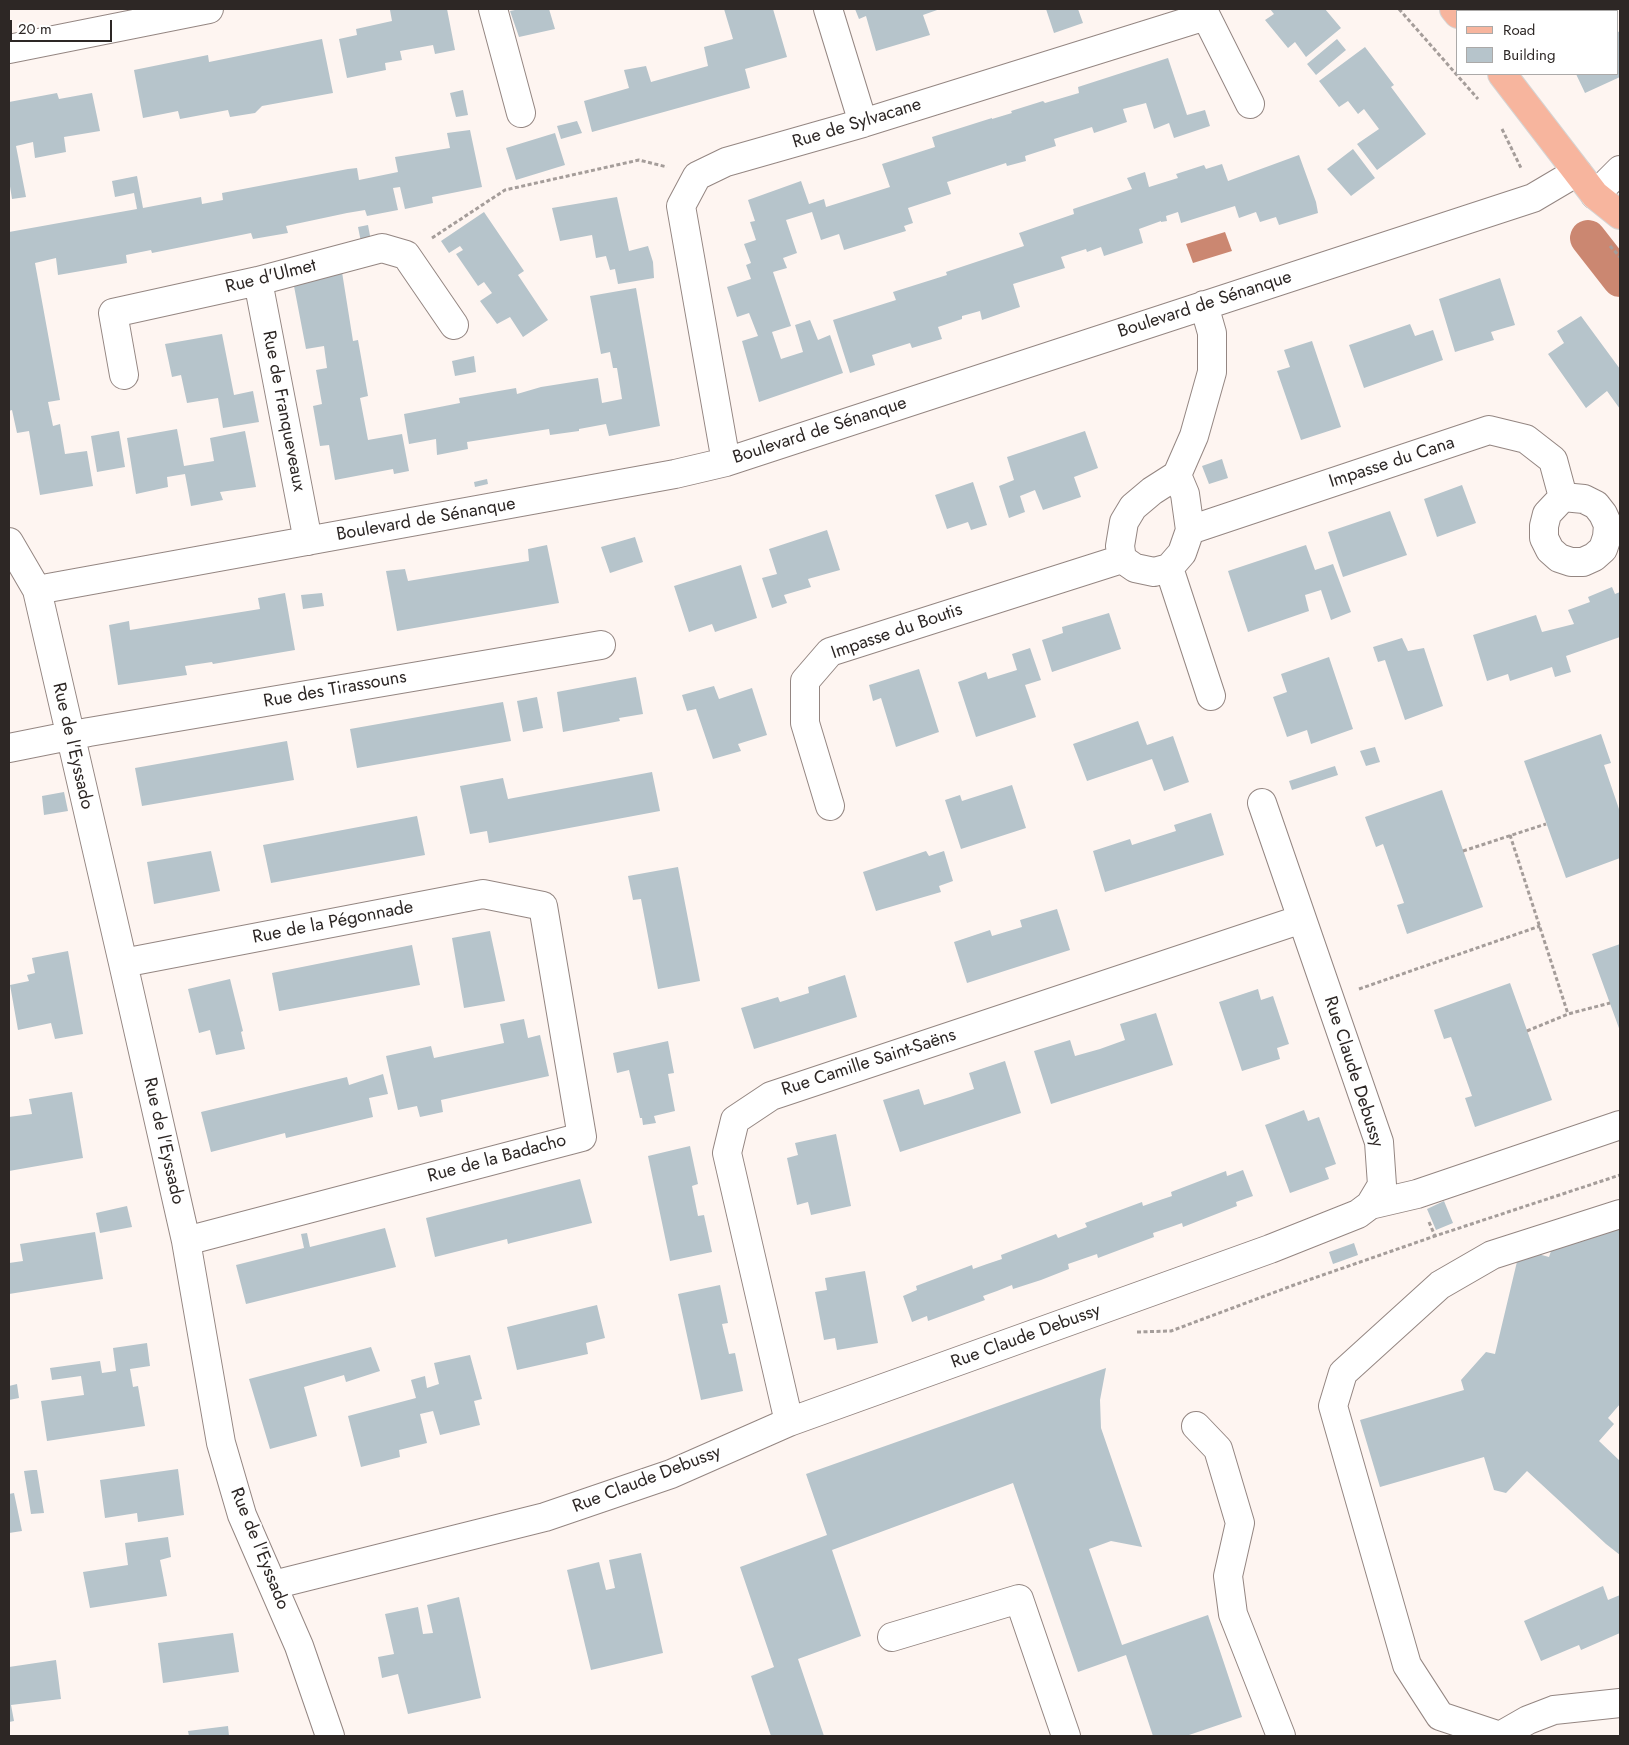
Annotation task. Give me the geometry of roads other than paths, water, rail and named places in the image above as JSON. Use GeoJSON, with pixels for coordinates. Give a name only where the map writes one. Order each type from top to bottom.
{"type":"FeatureCollection","features":[{"type":"Feature","properties":{"kind":"main road"},"geometry":{"type":"LineString","coordinates":[[1503,75],[1595,195],[1620,215]]}},
{"type":"Feature","properties":{"kind":"street"},"geometry":{"type":"LineString","coordinates":[[9,49],[144,15],[209,9]]}},
{"type":"Feature","properties":{"kind":"street"},"geometry":{"type":"LineString","coordinates":[[493,9],[521,113]]}},
{"type":"Feature","properties":{"kind":"street"},"geometry":{"type":"LineString","coordinates":[[828,9],[863,123]]}},
{"type":"Feature","properties":{"kind":"street","name":"Rue de Sylvacane"},"geometry":{"type":"LineString","coordinates":[[726,462],[681,206],[698,176],[726,162],[863,123],[1206,16],[1250,104]]}},
{"type":"Feature","properties":{"kind":"street"},"geometry":{"type":"LineString","coordinates":[[1595,195],[1620,170]]}},
{"type":"Feature","properties":{"kind":"street","name":"Boulevard de Sénanque"},"geometry":{"type":"LineString","coordinates":[[36,590],[666,476],[726,462],[1533,198],[1577,172]]}},
{"type":"Feature","properties":{"kind":"street","name":"Rue d'Ulmet"},"geometry":{"type":"LineString","coordinates":[[124,375],[113,313],[258,281],[382,248],[406,255],[454,325]]}},
{"type":"Feature","properties":{"kind":"street","name":"Rue de Franqueveaux"},"geometry":{"type":"LineString","coordinates":[[258,281],[308,541]]}},
{"type":"Feature","properties":{"kind":"street"},"geometry":{"type":"LineString","coordinates":[[1177,475],[1185,494],[1190,530],[1182,553],[1168,568],[1154,572],[1135,568],[1122,559],[1120,546],[1124,522],[1133,507],[1152,491],[1177,475],[1194,436],[1212,372],[1212,333],[1204,305]]}},
{"type":"Feature","properties":{"kind":"street","name":"Impasse du Cana"},"geometry":{"type":"LineString","coordinates":[[1190,530],[1489,430],[1526,439],[1553,460],[1563,497]]}},
{"type":"Feature","properties":{"kind":"street","name":"Rue de l'Eyssado"},"geometry":{"type":"LineString","coordinates":[[9,542],[36,590],[186,1241],[221,1443],[242,1516],[299,1646],[330,1736]]}},
{"type":"Feature","properties":{"kind":"street","name":"Impasse du Boutis"},"geometry":{"type":"LineString","coordinates":[[830,806],[806,723],[805,681],[830,652],[1122,559]]}},
{"type":"Feature","properties":{"kind":"street"},"geometry":{"type":"LineString","coordinates":[[1168,568],[1211,696]]}},
{"type":"Feature","properties":{"kind":"street","name":"Rue des Tirassouns"},"geometry":{"type":"LineString","coordinates":[[9,748],[69,736],[601,645]]}},
{"type":"Feature","properties":{"kind":"street","name":"Rue Claude Debussy"},"geometry":{"type":"LineString","coordinates":[[273,1585],[545,1517],[671,1474],[789,1422],[1270,1249],[1358,1214],[1370,1205],[1382,1185],[1379,1142],[1262,803]]}},
{"type":"Feature","properties":{"kind":"street","name":"Rue de la Pégonnade"},"geometry":{"type":"LineString","coordinates":[[123,963],[483,894],[543,906]]}},
{"type":"Feature","properties":{"kind":"street","name":"Rue de la Badacho"},"geometry":{"type":"LineString","coordinates":[[186,1241],[582,1137],[543,906]]}},
{"type":"Feature","properties":{"kind":"street","name":"Rue Camille Saint-Saëns"},"geometry":{"type":"LineString","coordinates":[[789,1422],[727,1153],[735,1120],[771,1096],[1302,919]]}},
{"type":"Feature","properties":{"kind":"street"},"geometry":{"type":"LineString","coordinates":[[1370,1205],[1417,1194],[1620,1125]]}},
{"type":"Feature","properties":{"kind":"street"},"geometry":{"type":"LineString","coordinates":[[1620,1214],[1492,1255],[1440,1286],[1343,1373],[1333,1406],[1407,1665],[1440,1716],[1500,1736],[1528,1720],[1554,1710],[1620,1703]]}},
{"type":"Feature","properties":{"kind":"street"},"geometry":{"type":"LineString","coordinates":[[1196,1426],[1218,1449],[1240,1524],[1228,1576],[1233,1614],[1281,1736]]}},
{"type":"Feature","properties":{"kind":"street"},"geometry":{"type":"LineString","coordinates":[[892,1637],[1019,1599],[1066,1736]]}},
{"type":"Feature","properties":{"kind":"waterway"},"geometry":{"type":"LineString","coordinates":[[1588,238],[1620,279]]}}]}
